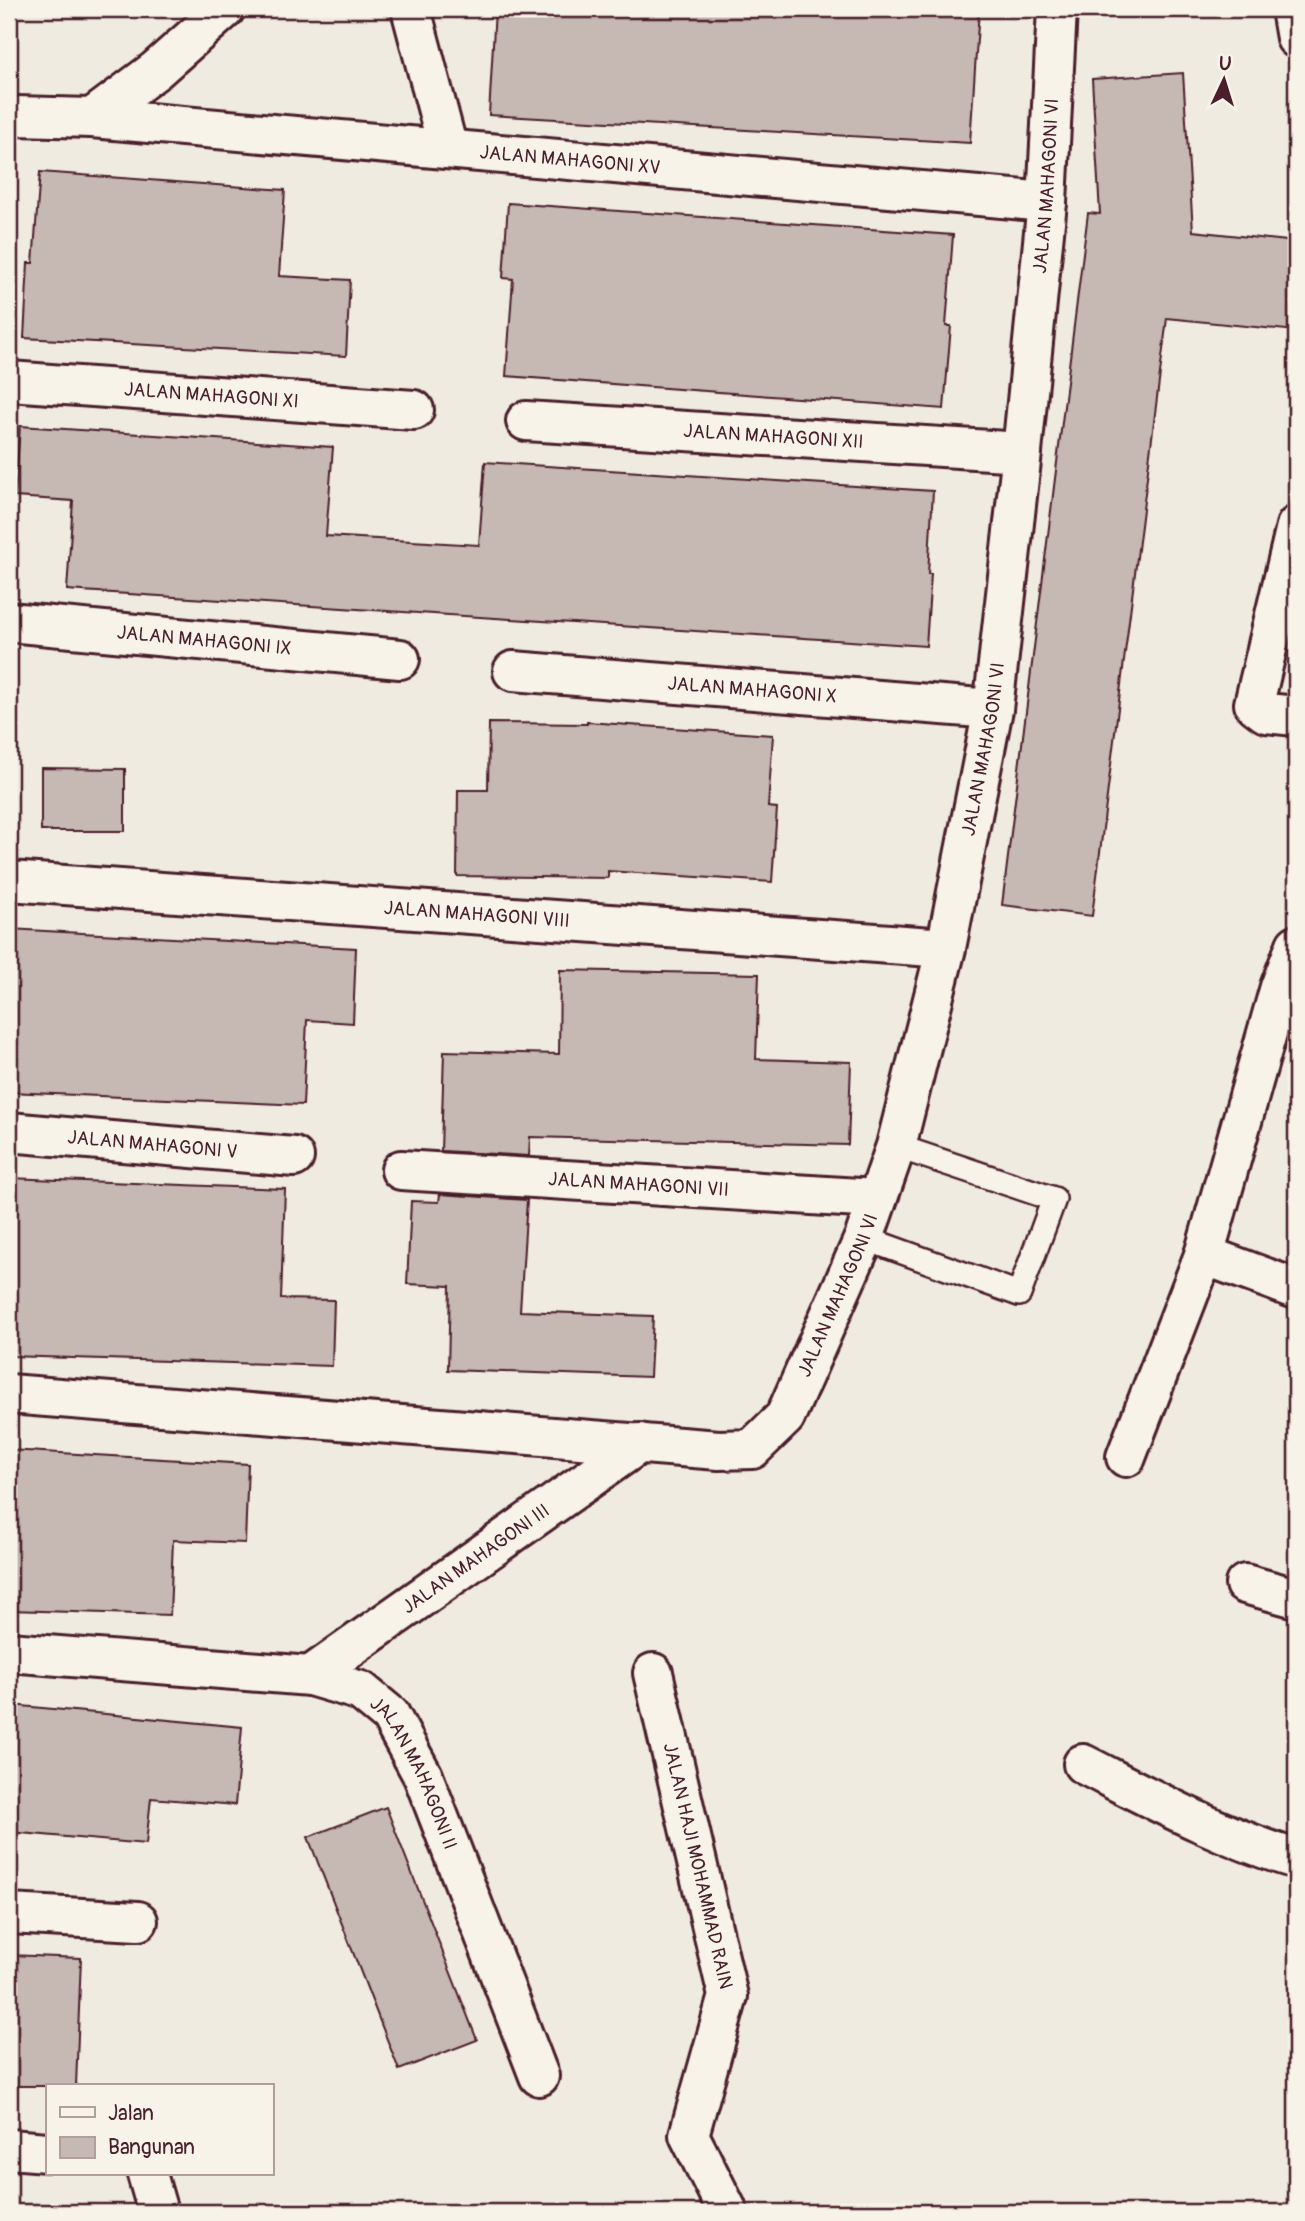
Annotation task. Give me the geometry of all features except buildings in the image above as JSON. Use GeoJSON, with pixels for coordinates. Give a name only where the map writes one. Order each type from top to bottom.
{"type":"FeatureCollection","features":[{"type":"Feature","properties":{"kind":"street"},"geometry":{"type":"LineString","coordinates":[[92,118],[156,69],[225,9]]}},
{"type":"Feature","properties":{"kind":"street"},"geometry":{"type":"LineString","coordinates":[[411,9],[448,149]]}},
{"type":"Feature","properties":{"kind":"street","name":"JALAN MAHAGONI VI"},"geometry":{"type":"LineString","coordinates":[[640,1443],[719,1450],[752,1449],[785,1417],[864,1238],[896,1146],[946,948],[993,709],[1022,452],[1046,202],[1057,9]]}},
{"type":"Feature","properties":{"kind":"street"},"geometry":{"type":"LineString","coordinates":[[1291,9],[1296,38]]}},
{"type":"Feature","properties":{"kind":"street","name":"JALAN MAHAGONI XV"},"geometry":{"type":"LineString","coordinates":[[9,120],[16,116],[92,118],[1046,202]]}},
{"type":"Feature","properties":{"kind":"street","name":"JALAN MAHAGONI XI"},"geometry":{"type":"LineString","coordinates":[[9,381],[414,410]]}},
{"type":"Feature","properties":{"kind":"street","name":"JALAN MAHAGONI XII"},"geometry":{"type":"LineString","coordinates":[[526,421],[1022,452]]}},
{"type":"Feature","properties":{"kind":"street"},"geometry":{"type":"LineString","coordinates":[[1296,526],[1254,704],[1266,713],[1296,716]]}},
{"type":"Feature","properties":{"kind":"street","name":"JALAN MAHAGONI IX"},"geometry":{"type":"LineString","coordinates":[[9,622],[400,659]]}},
{"type":"Feature","properties":{"kind":"street","name":"JALAN MAHAGONI X"},"geometry":{"type":"LineString","coordinates":[[513,671],[993,709]]}},
{"type":"Feature","properties":{"kind":"street","name":"JALAN MAHAGONI VIII"},"geometry":{"type":"LineString","coordinates":[[9,881],[946,948]]}},
{"type":"Feature","properties":{"kind":"street"},"geometry":{"type":"LineString","coordinates":[[1126,1457],[1204,1255],[1280,987],[1296,945]]}},
{"type":"Feature","properties":{"kind":"street","name":"JALAN MAHAGONI V"},"geometry":{"type":"LineString","coordinates":[[9,1132],[294,1157]]}},
{"type":"Feature","properties":{"kind":"street","name":"JALAN MAHAGONI VII"},"geometry":{"type":"LineString","coordinates":[[401,1170],[876,1199]]}},
{"type":"Feature","properties":{"kind":"street"},"geometry":{"type":"LineString","coordinates":[[1204,1255],[1296,1289]]}},
{"type":"Feature","properties":{"kind":"street"},"geometry":{"type":"LineString","coordinates":[[9,1394],[640,1443]]}},
{"type":"Feature","properties":{"kind":"street","name":"JALAN MAHAGONI III"},"geometry":{"type":"LineString","coordinates":[[310,1676],[640,1443]]}},
{"type":"Feature","properties":{"kind":"street"},"geometry":{"type":"LineString","coordinates":[[1245,1584],[1296,1598]]}},
{"type":"Feature","properties":{"kind":"street","name":"JALAN MAHAGONI II"},"geometry":{"type":"LineString","coordinates":[[9,1653],[310,1676],[361,1691],[390,1715],[423,1776],[539,2076]]}},
{"type":"Feature","properties":{"kind":"street","name":"JALAN HAJI MOHAMMAD RAIN"},"geometry":{"type":"LineString","coordinates":[[653,1674],[729,1996],[689,2135],[728,2212]]}},
{"type":"Feature","properties":{"kind":"street"},"geometry":{"type":"LineString","coordinates":[[1083,1764],[1174,1810],[1275,1853],[1296,1859]]}},
{"type":"Feature","properties":{"kind":"street"},"geometry":{"type":"LineString","coordinates":[[9,1914],[138,1921]]}},
{"type":"Feature","properties":{"kind":"street"},"geometry":{"type":"LineString","coordinates":[[9,2148],[46,2152]]}},
{"type":"Feature","properties":{"kind":"street"},"geometry":{"type":"LineString","coordinates":[[148,2176],[158,2212]]}},
{"type":"Feature","properties":{"kind":"lane"},"geometry":{"type":"LineString","coordinates":[[864,1238],[1019,1294],[1054,1199],[896,1146]]}}]}
